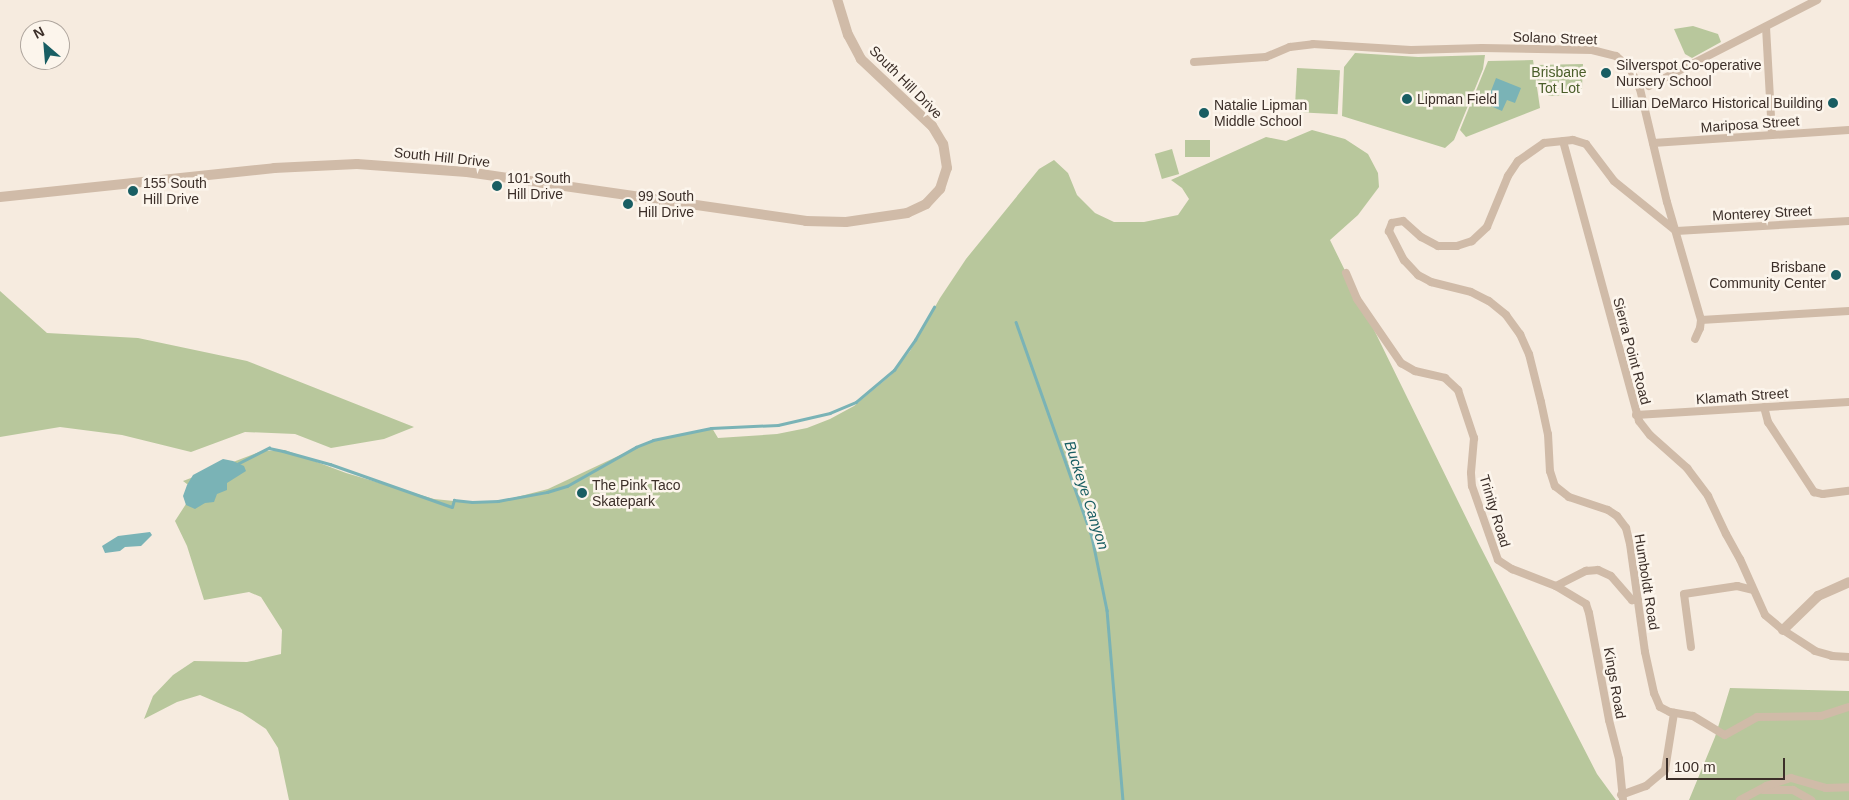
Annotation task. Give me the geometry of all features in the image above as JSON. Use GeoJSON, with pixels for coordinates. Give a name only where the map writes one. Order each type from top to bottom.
{"type":"FeatureCollection","features":[{"type":"Feature","properties":{"kind":"street","name":"South Hill Drive"},"geometry":{"type":"LineString","coordinates":[[0,197],[266,169],[358,164],[467,172],[806,221],[846,222],[907,213],[926,204],[940,188],[947,168],[943,144],[932,126],[861,59],[848,35],[837,0]]}},
{"type":"Feature","properties":{"kind":"street"},"geometry":{"type":"LineString","coordinates":[[1649,86],[1817,0]]}},
{"type":"Feature","properties":{"kind":"street"},"geometry":{"type":"LineString","coordinates":[[1766,27],[1772,135]]}},
{"type":"Feature","properties":{"kind":"street","name":"Solano Street"},"geometry":{"type":"LineString","coordinates":[[1194,62],[1266,57],[1290,47],[1313,44],[1411,50],[1482,48],[1602,51],[1616,56],[1635,74],[1667,202],[1701,320]]}},
{"type":"Feature","properties":{"kind":"street","name":"Mariposa Street"},"geometry":{"type":"LineString","coordinates":[[1653,143],[1849,130]]}},
{"type":"Feature","properties":{"kind":"street","name":"Humboldt Road"},"geometry":{"type":"LineString","coordinates":[[1676,232],[1614,181],[1586,144],[1574,140],[1538,146],[1518,161],[1508,176],[1487,228],[1472,241],[1457,246],[1438,246],[1421,237],[1402,221],[1392,223],[1389,231],[1407,265],[1422,278],[1462,288],[1481,296],[1499,309],[1516,327],[1527,348],[1539,393],[1548,434],[1552,481],[1565,495],[1608,510],[1624,524],[1630,544],[1645,652],[1655,698],[1660,707],[1674,713],[1693,716],[1725,735],[1757,717],[1821,716],[1849,707]]}},
{"type":"Feature","properties":{"kind":"street","name":"Sierra Point Road"},"geometry":{"type":"LineString","coordinates":[[1562,141],[1636,415],[1650,435],[1687,468],[1703,488],[1746,572],[1765,615],[1783,630],[1815,651],[1849,658]]}},
{"type":"Feature","properties":{"kind":"street"},"geometry":{"type":"LineString","coordinates":[[1653,213],[1660,211],[1667,202]]}},
{"type":"Feature","properties":{"kind":"street","name":"Monterey Street"},"geometry":{"type":"LineString","coordinates":[[1676,232],[1849,221]]}},
{"type":"Feature","properties":{"kind":"street","name":"Trinity Road"},"geometry":{"type":"LineString","coordinates":[[1346,273],[1361,306],[1401,363],[1415,371],[1445,378],[1458,390],[1474,438],[1471,473],[1472,486],[1496,556],[1506,566],[1556,586]]}},
{"type":"Feature","properties":{"kind":"street"},"geometry":{"type":"LineString","coordinates":[[1695,339],[1701,320],[1849,311]]}},
{"type":"Feature","properties":{"kind":"street","name":"Klamath Street"},"geometry":{"type":"LineString","coordinates":[[1636,415],[1849,402]]}},
{"type":"Feature","properties":{"kind":"street"},"geometry":{"type":"LineString","coordinates":[[1764,407],[1768,422],[1816,493],[1849,491]]}},
{"type":"Feature","properties":{"kind":"street"},"geometry":{"type":"LineString","coordinates":[[1556,586],[1586,571],[1598,570],[1611,576],[1632,600],[1638,600]]}},
{"type":"Feature","properties":{"kind":"street"},"geometry":{"type":"LineString","coordinates":[[1737,586],[1743,580],[1746,572]]}},
{"type":"Feature","properties":{"kind":"street"},"geometry":{"type":"LineString","coordinates":[[1783,630],[1818,596],[1849,582]]}},
{"type":"Feature","properties":{"kind":"street","name":"Kings Road"},"geometry":{"type":"LineString","coordinates":[[1556,586],[1586,604],[1590,612],[1608,720],[1619,759],[1622,798]]}},
{"type":"Feature","properties":{"kind":"street"},"geometry":{"type":"LineString","coordinates":[[1691,647],[1684,594],[1737,586],[1753,590]]}},
{"type":"Feature","properties":{"kind":"street"},"geometry":{"type":"LineString","coordinates":[[1622,798],[1646,786],[1665,770],[1674,713]]}},
{"type":"Feature","properties":{"kind":"street"},"geometry":{"type":"LineString","coordinates":[[1740,800],[1778,781],[1791,778],[1826,788],[1849,787]]}},
{"type":"Feature","properties":{"kind":"street"},"geometry":{"type":"LineString","coordinates":[[1753,792],[1786,788],[1811,800]]}},
{"type":"Feature","properties":{"kind":"green space"},"geometry":{"type":"Polygon","coordinates":[[[1693,26],[1718,34],[1721,42],[1692,58],[1685,54],[1674,29],[1693,26]]]}},
{"type":"Feature","properties":{"kind":"green space","name":"Lipman Field"},"geometry":{"type":"Polygon","coordinates":[[[1355,53],[1418,57],[1485,55],[1483,69],[1454,140],[1445,148],[1342,116],[1344,67],[1355,53]]]}},
{"type":"Feature","properties":{"kind":"green space"},"geometry":{"type":"Polygon","coordinates":[[[1533,60],[1540,108],[1466,137],[1460,130],[1488,61],[1533,60]]]}},
{"type":"Feature","properties":{"kind":"green space","name":"Brisbane Tot Lot"},"geometry":{"type":"Polygon","coordinates":[[[1583,64],[1582,89],[1570,95],[1549,96],[1537,85],[1535,65],[1583,64]]]}},
{"type":"Feature","properties":{"kind":"green space"},"geometry":{"type":"Polygon","coordinates":[[[1297,68],[1340,70],[1338,114],[1295,112],[1297,68]]]}},
{"type":"Feature","properties":{"kind":"green space"},"geometry":{"type":"Polygon","coordinates":[[[1312,130],[1345,139],[1368,154],[1378,173],[1379,187],[1358,215],[1330,240],[1479,544],[1597,774],[1616,800],[289,800],[278,748],[266,729],[242,713],[200,695],[177,702],[144,719],[153,696],[173,675],[194,661],[247,662],[281,654],[282,630],[261,597],[249,592],[204,600],[187,546],[175,521],[195,490],[183,481],[262,451],[285,450],[346,473],[434,499],[474,503],[505,500],[548,489],[650,441],[712,428],[718,438],[777,434],[807,428],[830,419],[854,406],[891,375],[910,351],[940,298],[966,259],[1039,169],[1054,160],[1068,173],[1077,195],[1095,213],[1114,222],[1144,222],[1178,215],[1189,199],[1182,188],[1171,180],[1266,137],[1286,141],[1312,130]]]}},
{"type":"Feature","properties":{"kind":"green space"},"geometry":{"type":"Polygon","coordinates":[[[1185,140],[1210,140],[1210,157],[1185,157],[1185,140]]]}},
{"type":"Feature","properties":{"kind":"green space"},"geometry":{"type":"Polygon","coordinates":[[[1172,149],[1179,174],[1162,179],[1155,154],[1172,149]]]}},
{"type":"Feature","properties":{"kind":"green space"},"geometry":{"type":"Polygon","coordinates":[[[0,291],[47,333],[138,338],[247,361],[414,427],[384,439],[331,448],[295,434],[245,432],[191,452],[122,435],[60,427],[0,437],[0,291]]]}},
{"type":"Feature","properties":{"kind":"green space"},"geometry":{"type":"Polygon","coordinates":[[[1730,688],[1849,691],[1849,800],[1689,800],[1715,737],[1730,688]]]}},
{"type":"Feature","properties":{"kind":"water"},"geometry":{"type":"Polygon","coordinates":[[[1496,78],[1521,88],[1515,103],[1507,100],[1502,111],[1486,104],[1496,78]]]}},
{"type":"Feature","properties":{"kind":"water"},"geometry":{"type":"Polygon","coordinates":[[[223,459],[244,466],[246,471],[227,483],[227,490],[217,494],[214,502],[205,503],[195,509],[186,505],[183,496],[193,475],[223,459]]]}},
{"type":"Feature","properties":{"kind":"water"},"geometry":{"type":"Polygon","coordinates":[[[150,532],[152,535],[141,546],[125,547],[120,551],[105,553],[102,546],[118,536],[150,532]]]}},
{"type":"Feature","properties":{"kind":"waterway"},"geometry":{"type":"LineString","coordinates":[[237,464],[269,448],[330,464],[452,507],[454,500],[472,502],[498,501],[547,492],[567,486],[636,447],[653,440],[711,428],[778,425],[830,413],[856,402],[894,370],[915,340],[934,307]]}},
{"type":"Feature","properties":{"kind":"waterway","name":"Buckeye Canyon"},"geometry":{"type":"LineString","coordinates":[[1016,322],[1092,537],[1107,610],[1123,800]]}},
{"type":"Feature","properties":{"kind":"place","name":"Silverspot Co-operative Nursery School"},"geometry":{"type":"Point","coordinates":[1606,73]}},
{"type":"Feature","properties":{"kind":"place","name":"Lipman Field"},"geometry":{"type":"Point","coordinates":[1407,99]}},
{"type":"Feature","properties":{"kind":"place","name":"Lillian DeMarco Historical Building"},"geometry":{"type":"Point","coordinates":[1833,103]}},
{"type":"Feature","properties":{"kind":"place","name":"Natalie Lipman Middle School"},"geometry":{"type":"Point","coordinates":[1204,113]}},
{"type":"Feature","properties":{"kind":"place","name":"101 South Hill Drive"},"geometry":{"type":"Point","coordinates":[497,186]}},
{"type":"Feature","properties":{"kind":"place","name":"155 South Hill Drive"},"geometry":{"type":"Point","coordinates":[133,191]}},
{"type":"Feature","properties":{"kind":"place","name":"99 South Hill Drive"},"geometry":{"type":"Point","coordinates":[628,204]}},
{"type":"Feature","properties":{"kind":"place","name":"Brisbane Community Center"},"geometry":{"type":"Point","coordinates":[1836,275]}},
{"type":"Feature","properties":{"kind":"place","name":"The Pink Taco Skatepark"},"geometry":{"type":"Point","coordinates":[582,493]}}]}
